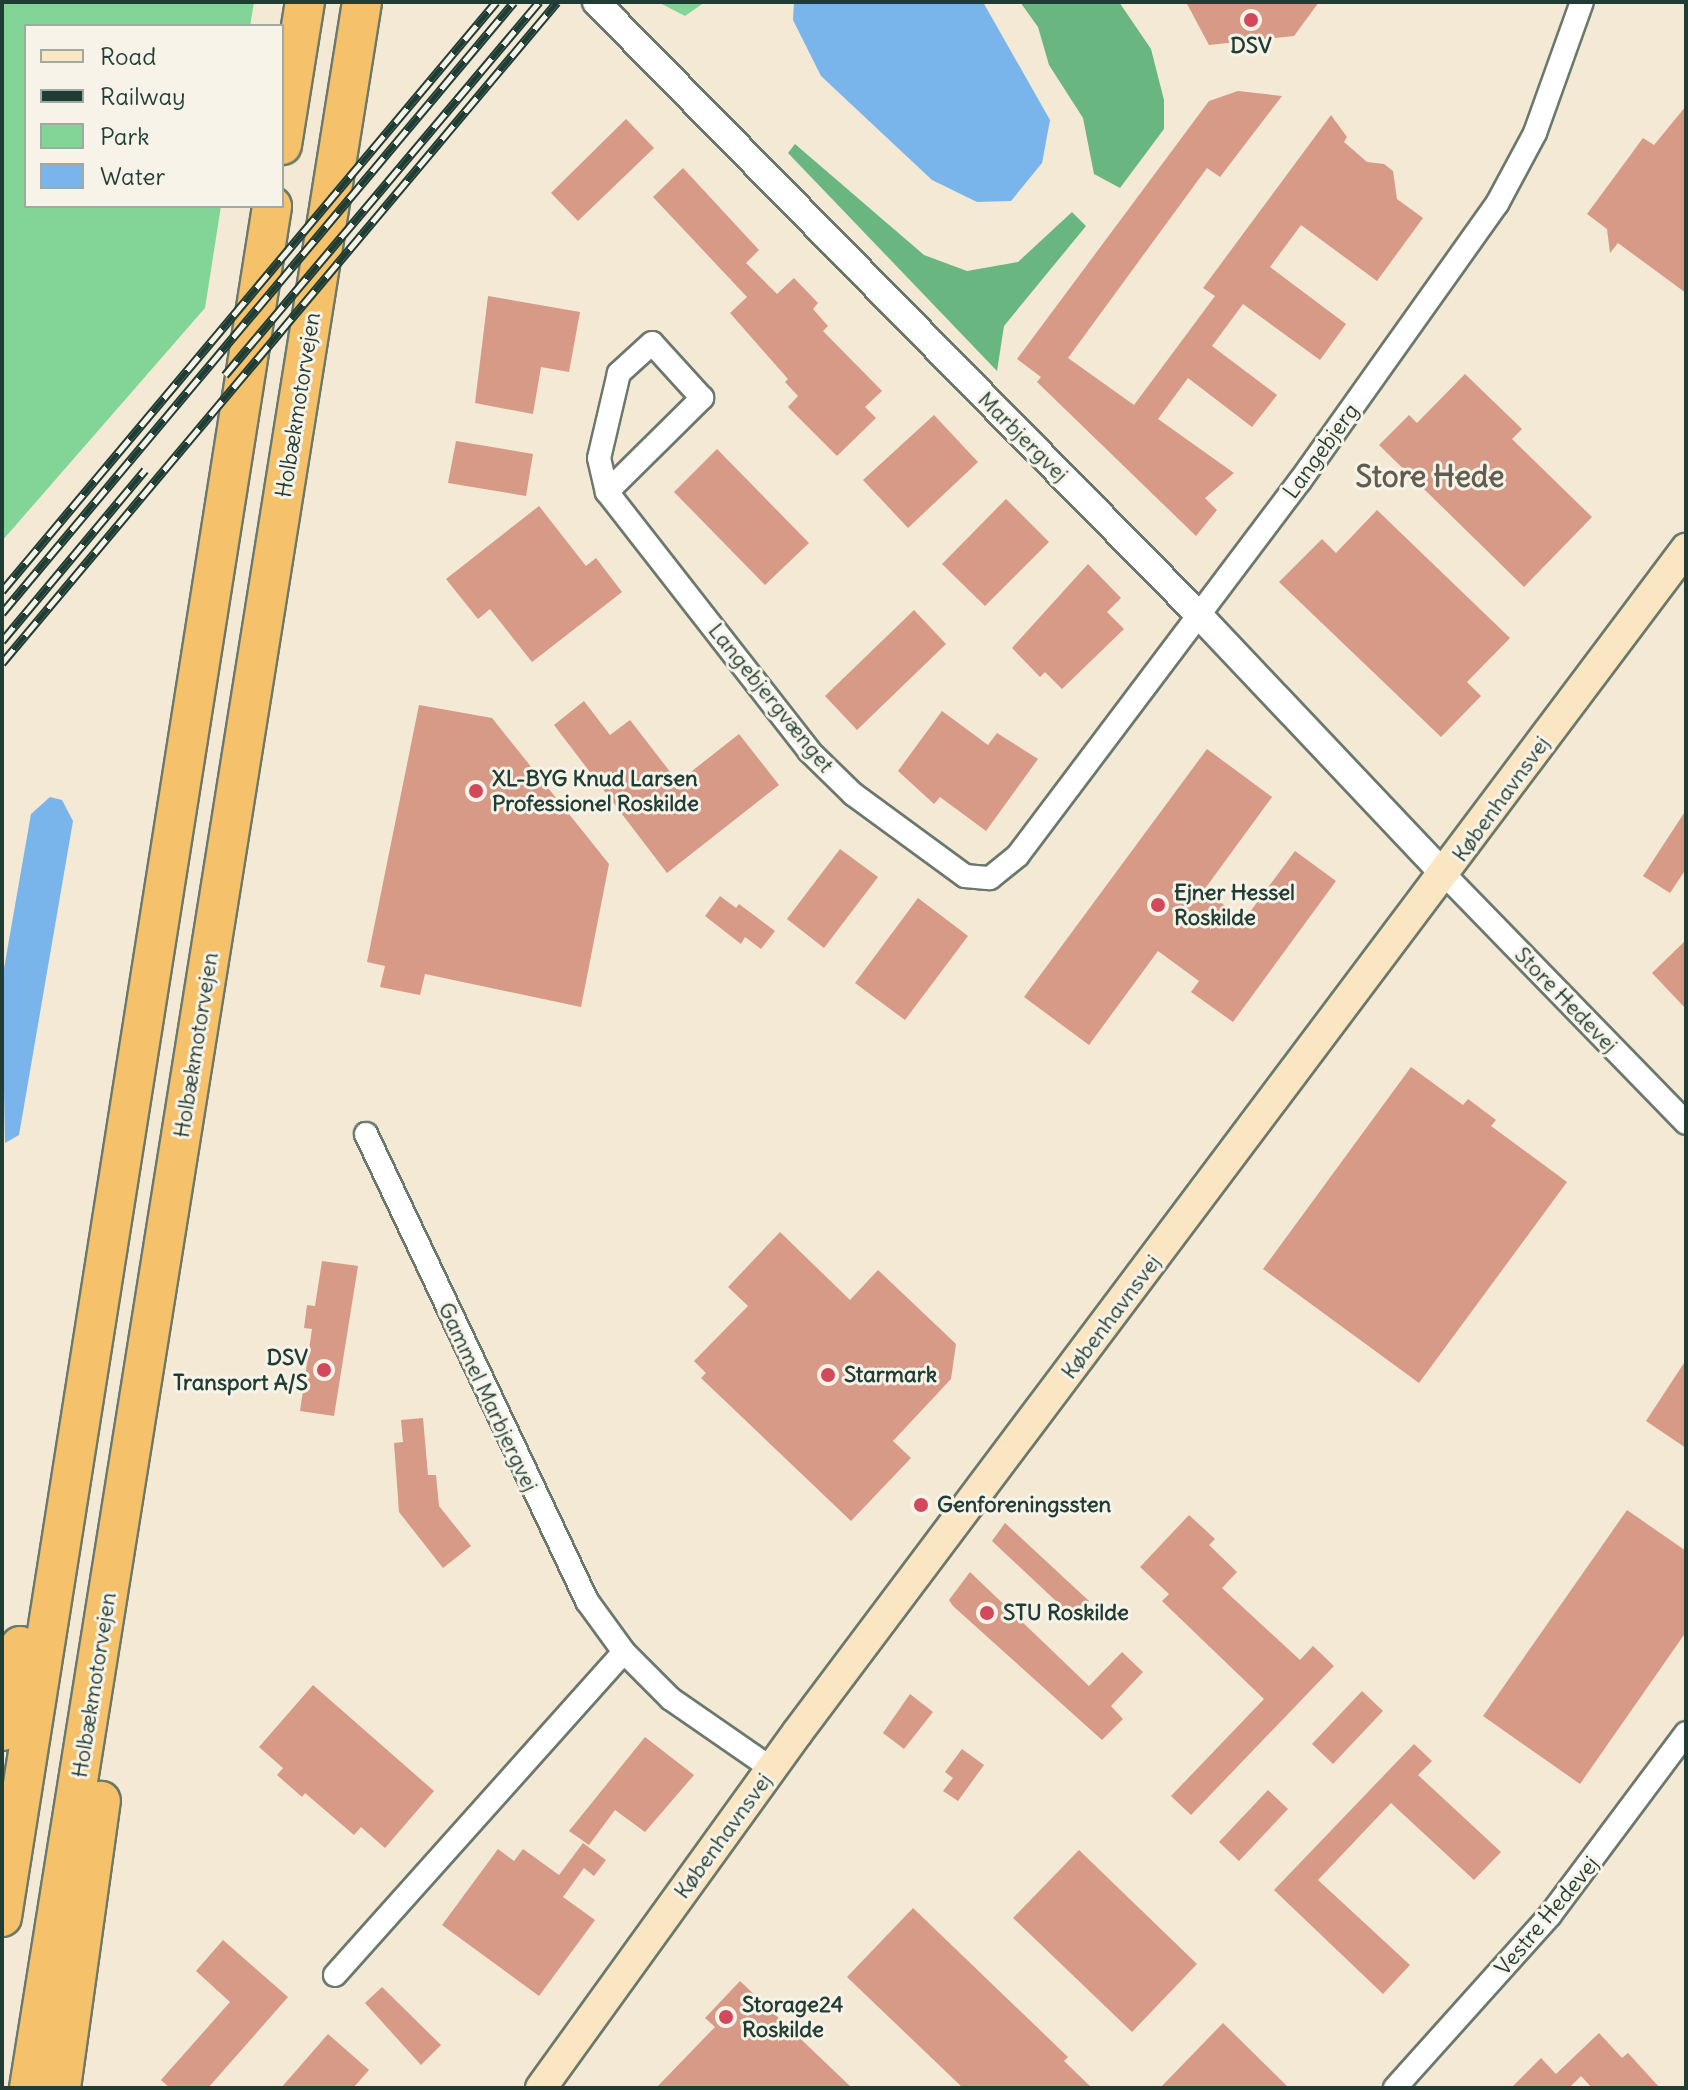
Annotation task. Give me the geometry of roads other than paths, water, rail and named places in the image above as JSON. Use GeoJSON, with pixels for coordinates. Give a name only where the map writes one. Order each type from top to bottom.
{"type":"FeatureCollection","features":[{"type":"Feature","properties":{"kind":"highway"},"geometry":{"type":"LineString","coordinates":[[284,133],[305,2]]}},
{"type":"Feature","properties":{"kind":"highway","name":"Holbækmotorvejen"},"geometry":{"type":"LineString","coordinates":[[29,2088],[362,2]]}},
{"type":"Feature","properties":{"kind":"highway"},"geometry":{"type":"LineString","coordinates":[[2,1917],[272,208]]}},
{"type":"Feature","properties":{"kind":"highway"},"geometry":{"type":"LineString","coordinates":[[2,1731],[21,1643],[68,1490]]}},
{"type":"Feature","properties":{"kind":"highway"},"geometry":{"type":"LineString","coordinates":[[61,2088],[109,1742],[117,1542]]}},
{"type":"Feature","properties":{"kind":"main road","name":"Københavnsvej"},"geometry":{"type":"LineString","coordinates":[[541,2088],[772,1769],[1446,876],[1686,549]]}},
{"type":"Feature","properties":{"kind":"street","name":"Marbjergvej"},"geometry":{"type":"LineString","coordinates":[[596,2],[1197,613],[1446,876]]}},
{"type":"Feature","properties":{"kind":"street","name":"Langebjerg"},"geometry":{"type":"LineString","coordinates":[[1006,868],[1319,455],[1497,204],[1535,133],[1582,2]]}},
{"type":"Feature","properties":{"kind":"street","name":"Langebjergvænget"},"geometry":{"type":"LineString","coordinates":[[607,492],[702,398],[652,343],[619,373],[599,458],[607,492],[809,751],[853,794],[965,876],[984,880],[1006,868]]}},
{"type":"Feature","properties":{"kind":"street","name":"Store Hedevej"},"geometry":{"type":"LineString","coordinates":[[1446,876],[1686,1123]]}},
{"type":"Feature","properties":{"kind":"street","name":"Gammel Marbjergvej"},"geometry":{"type":"LineString","coordinates":[[366,1134],[560,1553],[624,1652],[671,1699],[772,1769]]}},
{"type":"Feature","properties":{"kind":"street"},"geometry":{"type":"LineString","coordinates":[[335,1975],[624,1652]]}},
{"type":"Feature","properties":{"kind":"street","name":"Vestre Hedevej"},"geometry":{"type":"LineString","coordinates":[[1395,2088],[1550,1915],[1686,1733]]}},
{"type":"Feature","properties":{"kind":"water"},"geometry":{"type":"Polygon","coordinates":[[[794,2],[983,2],[1050,120],[1042,163],[1011,201],[977,202],[932,180],[821,76],[793,20],[794,2]]]}},
{"type":"Feature","properties":{"kind":"water"},"geometry":{"type":"Polygon","coordinates":[[[50,797],[62,800],[73,821],[19,1135],[5,1143],[2,980],[31,814],[50,797]]]}},
{"type":"Feature","properties":{"kind":"railway"},"geometry":{"type":"LineString","coordinates":[[2,591],[496,2]]}},
{"type":"Feature","properties":{"kind":"railway"},"geometry":{"type":"LineString","coordinates":[[2,613],[514,2]]}},
{"type":"Feature","properties":{"kind":"railway"},"geometry":{"type":"LineString","coordinates":[[225,375],[539,2]]}},
{"type":"Feature","properties":{"kind":"railway"},"geometry":{"type":"LineString","coordinates":[[2,663],[557,2]]}},
{"type":"Feature","properties":{"kind":"railway"},"geometry":{"type":"LineString","coordinates":[[2,641],[145,470]]}},
{"type":"Feature","properties":{"kind":"place","name":"DSV"},"geometry":{"type":"Point","coordinates":[1251,20]}},
{"type":"Feature","properties":{"kind":"place","name":"XL-BYG Knud Larsen Professionel Roskilde"},"geometry":{"type":"Point","coordinates":[476,791]}},
{"type":"Feature","properties":{"kind":"place","name":"Ejner Hessel Roskilde"},"geometry":{"type":"Point","coordinates":[1158,905]}},
{"type":"Feature","properties":{"kind":"place","name":"DSV Transport A/S"},"geometry":{"type":"Point","coordinates":[324,1370]}},
{"type":"Feature","properties":{"kind":"place","name":"Starmark"},"geometry":{"type":"Point","coordinates":[828,1375]}},
{"type":"Feature","properties":{"kind":"place","name":"Genforeningssten"},"geometry":{"type":"Point","coordinates":[921,1505]}},
{"type":"Feature","properties":{"kind":"place","name":"STU Roskilde"},"geometry":{"type":"Point","coordinates":[987,1613]}},
{"type":"Feature","properties":{"kind":"place","name":"Storage24 Roskilde"},"geometry":{"type":"Point","coordinates":[726,2017]}},
{"type":"Feature","properties":{"kind":"district","name":"Store Hede"},"geometry":{"type":"Point","coordinates":[1430,476]}}]}
